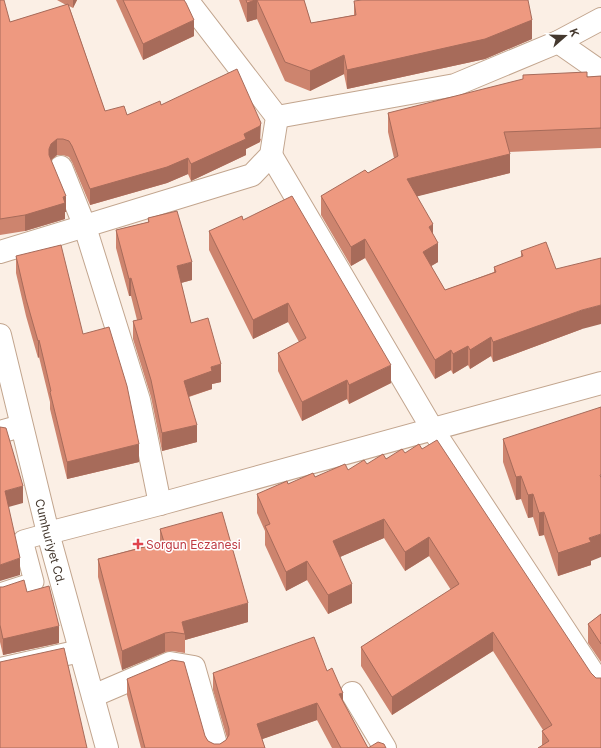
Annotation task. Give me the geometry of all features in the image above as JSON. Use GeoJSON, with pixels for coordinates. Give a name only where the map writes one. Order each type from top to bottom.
{"type":"FeatureCollection","features":[{"type":"Feature","properties":{"kind":"street"},"geometry":{"type":"LineString","coordinates":[[0,252],[252,175],[271,155],[277,117],[187,0]]}},
{"type":"Feature","properties":{"kind":"street"},"geometry":{"type":"LineString","coordinates":[[277,117],[455,86],[558,42],[601,19]]}},
{"type":"Feature","properties":{"kind":"street"},"geometry":{"type":"LineString","coordinates":[[558,42],[601,72]]}},
{"type":"Feature","properties":{"kind":"street"},"geometry":{"type":"LineString","coordinates":[[271,155],[434,430],[601,685]]}},
{"type":"Feature","properties":{"kind":"street"},"geometry":{"type":"LineString","coordinates":[[61,167],[85,227],[139,400],[160,504]]}},
{"type":"Feature","properties":{"kind":"street","name":"Cumhuriyet Cd."},"geometry":{"type":"LineString","coordinates":[[0,335],[48,533],[107,748]]}},
{"type":"Feature","properties":{"kind":"street"},"geometry":{"type":"LineString","coordinates":[[0,594],[34,582],[23,540],[434,430],[601,383]]}},
{"type":"Feature","properties":{"kind":"street"},"geometry":{"type":"LineString","coordinates":[[0,432],[21,426]]}},
{"type":"Feature","properties":{"kind":"street"},"geometry":{"type":"LineString","coordinates":[[0,670],[80,651]]}},
{"type":"Feature","properties":{"kind":"street"},"geometry":{"type":"LineString","coordinates":[[93,696],[170,663],[194,667],[217,748]]}},
{"type":"Feature","properties":{"kind":"street"},"geometry":{"type":"LineString","coordinates":[[352,693],[385,748]]}},
{"type":"Feature","properties":{"kind":"building"},"geometry":{"type":"Polygon","coordinates":[[[0,0],[4,0],[10,22],[68,4],[105,111],[124,106],[127,115],[160,101],[161,105],[237,69],[261,123],[260,126],[244,134],[246,139],[191,164],[188,158],[167,167],[90,189],[69,141],[57,139],[51,144],[49,155],[66,196],[63,197],[65,203],[25,215],[0,219],[0,0]]]}},
{"type":"Feature","properties":{"kind":"building"},"geometry":{"type":"Polygon","coordinates":[[[123,0],[184,0],[194,20],[143,44],[123,0]]]}},
{"type":"Feature","properties":{"kind":"building"},"geometry":{"type":"Polygon","coordinates":[[[246,0],[255,0],[247,3],[246,0]]]}},
{"type":"Feature","properties":{"kind":"building"},"geometry":{"type":"Polygon","coordinates":[[[257,0],[304,0],[311,23],[356,15],[354,1],[362,0],[528,0],[532,20],[485,39],[347,70],[344,55],[310,71],[285,62],[257,0]]]}},
{"type":"Feature","properties":{"kind":"building"},"geometry":{"type":"Polygon","coordinates":[[[587,72],[587,77],[601,76],[601,128],[504,132],[510,154],[407,179],[433,224],[429,227],[438,243],[423,252],[445,290],[496,272],[494,267],[523,256],[521,251],[546,242],[556,269],[601,258],[601,305],[582,310],[493,342],[491,337],[470,350],[468,346],[453,354],[451,350],[435,360],[365,239],[351,247],[321,196],[365,170],[368,173],[398,156],[388,113],[523,79],[523,75],[587,72]]]}},
{"type":"Feature","properties":{"kind":"building"},"geometry":{"type":"Polygon","coordinates":[[[292,196],[391,365],[349,385],[347,380],[302,402],[278,353],[306,338],[288,303],[253,320],[209,231],[242,216],[243,220],[292,196]]]}},
{"type":"Feature","properties":{"kind":"building"},"geometry":{"type":"Polygon","coordinates":[[[177,211],[192,262],[177,266],[191,323],[208,318],[221,364],[211,367],[212,371],[184,381],[197,425],[162,433],[151,380],[133,321],[142,319],[131,278],[129,279],[116,230],[149,222],[148,218],[177,211]]]}},
{"type":"Feature","properties":{"kind":"building"},"geometry":{"type":"Polygon","coordinates":[[[61,245],[83,334],[109,327],[127,386],[139,444],[67,462],[39,340],[38,341],[26,299],[16,256],[61,245]]]}},
{"type":"Feature","properties":{"kind":"building"},"geometry":{"type":"Polygon","coordinates":[[[601,407],[601,534],[589,538],[591,542],[558,553],[544,512],[539,513],[533,494],[528,495],[521,476],[516,477],[503,439],[601,407]]]}},
{"type":"Feature","properties":{"kind":"building"},"geometry":{"type":"Polygon","coordinates":[[[0,427],[6,428],[23,486],[5,491],[20,558],[0,565],[0,427]]]}},
{"type":"Feature","properties":{"kind":"building"},"geometry":{"type":"Polygon","coordinates":[[[437,440],[591,673],[596,678],[601,678],[601,748],[538,748],[549,741],[542,731],[552,725],[493,632],[392,697],[361,647],[459,584],[429,537],[405,552],[384,519],[333,541],[352,584],[328,595],[307,561],[286,572],[265,526],[270,524],[257,494],[287,481],[288,484],[313,473],[315,477],[345,464],[348,470],[364,460],[367,464],[383,454],[386,459],[402,449],[405,453],[419,444],[422,449],[437,440]]]}},
{"type":"Feature","properties":{"kind":"building"},"geometry":{"type":"Polygon","coordinates":[[[222,512],[248,603],[182,622],[185,634],[172,632],[165,633],[122,651],[98,559],[164,542],[160,529],[222,512]]]}},
{"type":"Feature","properties":{"kind":"building"},"geometry":{"type":"Polygon","coordinates":[[[24,580],[27,592],[49,586],[59,626],[3,639],[0,625],[0,587],[24,580]]]}},
{"type":"Feature","properties":{"kind":"building"},"geometry":{"type":"Polygon","coordinates":[[[601,614],[601,644],[588,624],[601,614]]]}},
{"type":"Feature","properties":{"kind":"building"},"geometry":{"type":"Polygon","coordinates":[[[314,637],[327,671],[332,668],[343,693],[339,694],[368,748],[341,748],[317,703],[257,724],[265,748],[145,748],[127,679],[172,660],[184,662],[205,736],[208,741],[214,744],[220,744],[226,740],[229,735],[229,729],[213,673],[314,637]]]}},
{"type":"Feature","properties":{"kind":"building"},"geometry":{"type":"Polygon","coordinates":[[[64,648],[87,748],[0,748],[0,662],[64,648]]]}},
{"type":"Feature","properties":{"kind":"building"},"geometry":{"type":"Polygon","coordinates":[[[378,742],[384,744],[386,748],[368,748],[378,742]]]}},
{"type":"Feature","properties":{"kind":"place","name":"Sorgun Eczanesi"},"geometry":{"type":"Point","coordinates":[138,544]}}]}
